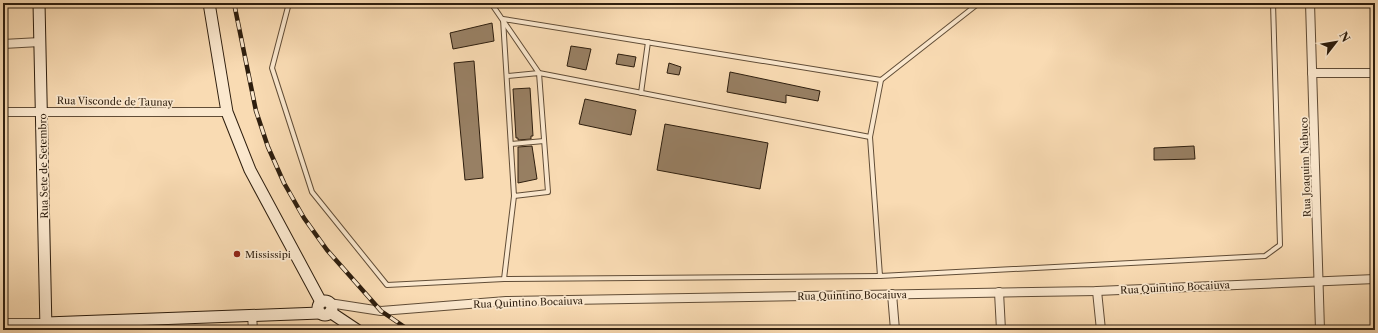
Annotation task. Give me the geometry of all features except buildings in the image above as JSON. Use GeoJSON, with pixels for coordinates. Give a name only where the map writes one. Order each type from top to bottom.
{"type":"FeatureCollection","features":[{"type":"Feature","properties":{"kind":"main road","name":"Rua Sete de Setembro"},"geometry":{"type":"LineString","coordinates":[[39,3],[46,326]]}},
{"type":"Feature","properties":{"kind":"main road"},"geometry":{"type":"LineString","coordinates":[[209,3],[227,112],[250,170],[325,307],[357,330]]}},
{"type":"Feature","properties":{"kind":"main road","name":"Rua Quintino Bocaiuva"},"geometry":{"type":"LineString","coordinates":[[46,326],[252,315],[325,307]]}},
{"type":"Feature","properties":{"kind":"street","name":"Rua Joaquim Nabuco"},"geometry":{"type":"LineString","coordinates":[[1310,3],[1320,330]]}},
{"type":"Feature","properties":{"kind":"street"},"geometry":{"type":"LineString","coordinates":[[3,44],[40,42]]}},
{"type":"Feature","properties":{"kind":"street"},"geometry":{"type":"LineString","coordinates":[[1312,73],[1375,73]]}},
{"type":"Feature","properties":{"kind":"street","name":"Rua Visconde de Taunay"},"geometry":{"type":"LineString","coordinates":[[3,112],[42,110],[227,112]]}},
{"type":"Feature","properties":{"kind":"street","name":"Rua Quintino Bocaiuva"},"geometry":{"type":"LineString","coordinates":[[325,307],[381,311],[506,301],[1097,290],[1318,280],[1375,279]]}},
{"type":"Feature","properties":{"kind":"street"},"geometry":{"type":"LineString","coordinates":[[1097,290],[1101,330]]}},
{"type":"Feature","properties":{"kind":"street"},"geometry":{"type":"LineString","coordinates":[[999,292],[1001,330]]}},
{"type":"Feature","properties":{"kind":"street"},"geometry":{"type":"LineString","coordinates":[[892,294],[895,330]]}},
{"type":"Feature","properties":{"kind":"street"},"geometry":{"type":"LineString","coordinates":[[252,315],[253,330]]}},
{"type":"Feature","properties":{"kind":"street","name":"Rua Quintino Bocaiuva"},"geometry":{"type":"LineString","coordinates":[[3,323],[46,326]]}},
{"type":"Feature","properties":{"kind":"lane"},"geometry":{"type":"LineString","coordinates":[[289,3],[272,68],[312,192],[387,285],[504,279],[880,276],[1265,256],[1280,245],[1272,3]]}},
{"type":"Feature","properties":{"kind":"lane"},"geometry":{"type":"LineString","coordinates":[[491,3],[539,73],[548,192],[514,196]]}},
{"type":"Feature","properties":{"kind":"lane"},"geometry":{"type":"LineString","coordinates":[[880,276],[870,137],[881,80],[979,3]]}},
{"type":"Feature","properties":{"kind":"lane"},"geometry":{"type":"LineString","coordinates":[[503,19],[514,196],[504,279]]}},
{"type":"Feature","properties":{"kind":"lane"},"geometry":{"type":"LineString","coordinates":[[503,19],[881,80]]}},
{"type":"Feature","properties":{"kind":"lane"},"geometry":{"type":"LineString","coordinates":[[641,92],[648,42]]}},
{"type":"Feature","properties":{"kind":"lane"},"geometry":{"type":"LineString","coordinates":[[507,76],[539,73],[870,137]]}},
{"type":"Feature","properties":{"kind":"lane"},"geometry":{"type":"LineString","coordinates":[[511,144],[544,141]]}},
{"type":"Feature","properties":{"kind":"railway"},"geometry":{"type":"LineString","coordinates":[[234,3],[256,111],[268,147],[284,183],[304,218],[327,250],[381,311],[409,330]]}},
{"type":"Feature","properties":{"kind":"place","name":"Mississipi"},"geometry":{"type":"Point","coordinates":[237,254]}}]}
